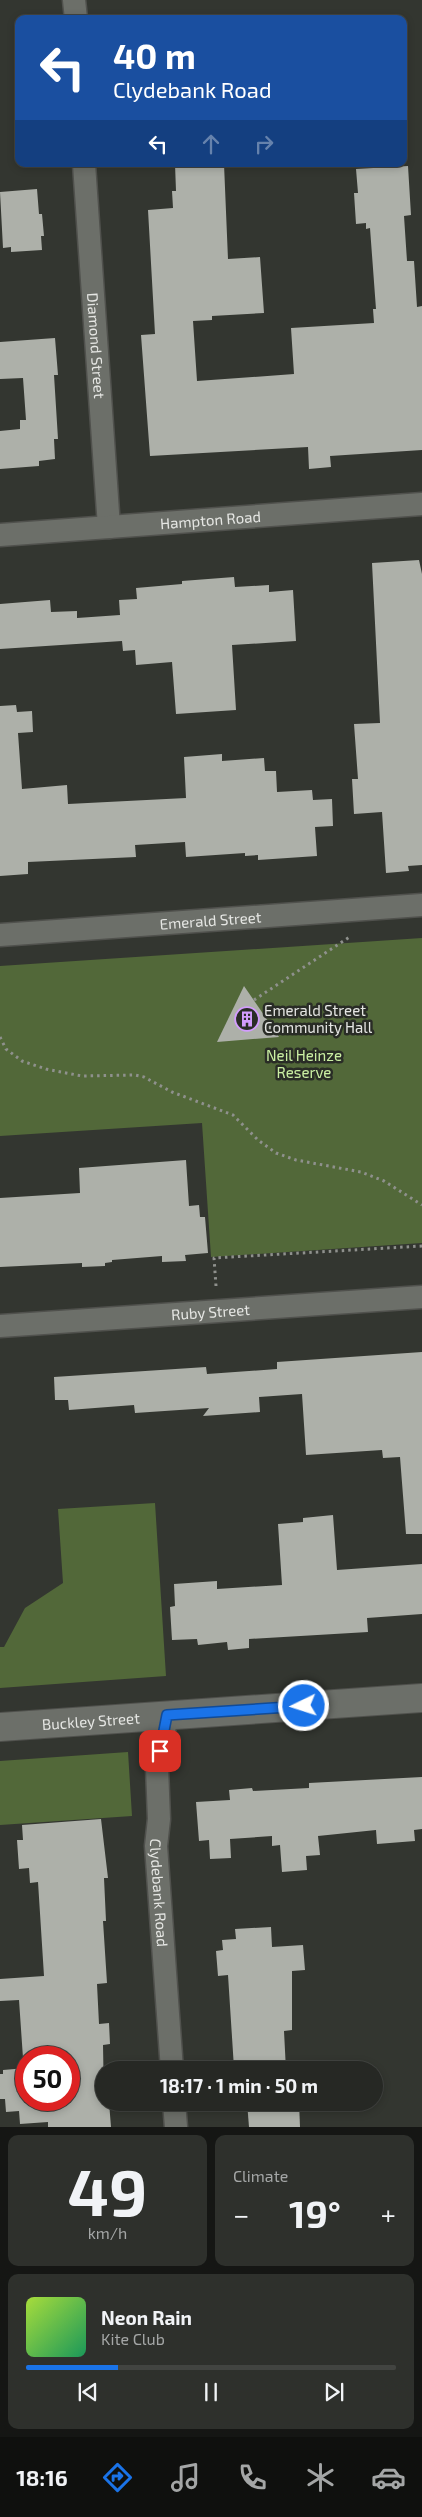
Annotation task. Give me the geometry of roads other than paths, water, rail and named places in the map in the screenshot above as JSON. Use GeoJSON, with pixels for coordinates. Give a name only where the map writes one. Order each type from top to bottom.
{"type":"FeatureCollection","features":[{"type":"Feature","properties":{"kind":"main road","name":"Buckley Street"},"geometry":{"type":"LineString","coordinates":[[0,1727],[422,1698]]}},
{"type":"Feature","properties":{"kind":"street"},"geometry":{"type":"LineString","coordinates":[[74,0],[76,15]]}},
{"type":"Feature","properties":{"kind":"street","name":"Diamond Street"},"geometry":{"type":"LineString","coordinates":[[84,167],[108,527]]}},
{"type":"Feature","properties":{"kind":"street","name":"Hampton Road"},"geometry":{"type":"LineString","coordinates":[[0,535],[422,504]]}},
{"type":"Feature","properties":{"kind":"street","name":"Emerald Street"},"geometry":{"type":"LineString","coordinates":[[0,935],[422,905]]}},
{"type":"Feature","properties":{"kind":"street","name":"Ruby Street"},"geometry":{"type":"LineString","coordinates":[[0,1326],[422,1297]]}},
{"type":"Feature","properties":{"kind":"street","name":"Clydebank Road"},"geometry":{"type":"LineString","coordinates":[[167,1715],[157,1768],[159,1819],[156,1846],[171,2061]]}},
{"type":"Feature","properties":{"kind":"street"},"geometry":{"type":"LineString","coordinates":[[175,2111],[176,2127]]}},
{"type":"Feature","properties":{"kind":"place","name":"Emerald Street Community Hall"},"geometry":{"type":"Point","coordinates":[247,1019]}},
{"type":"Feature","properties":{"kind":"park label","name":"Neil Heinze Reserve"},"geometry":{"type":"Point","coordinates":[304,1064]}}]}
